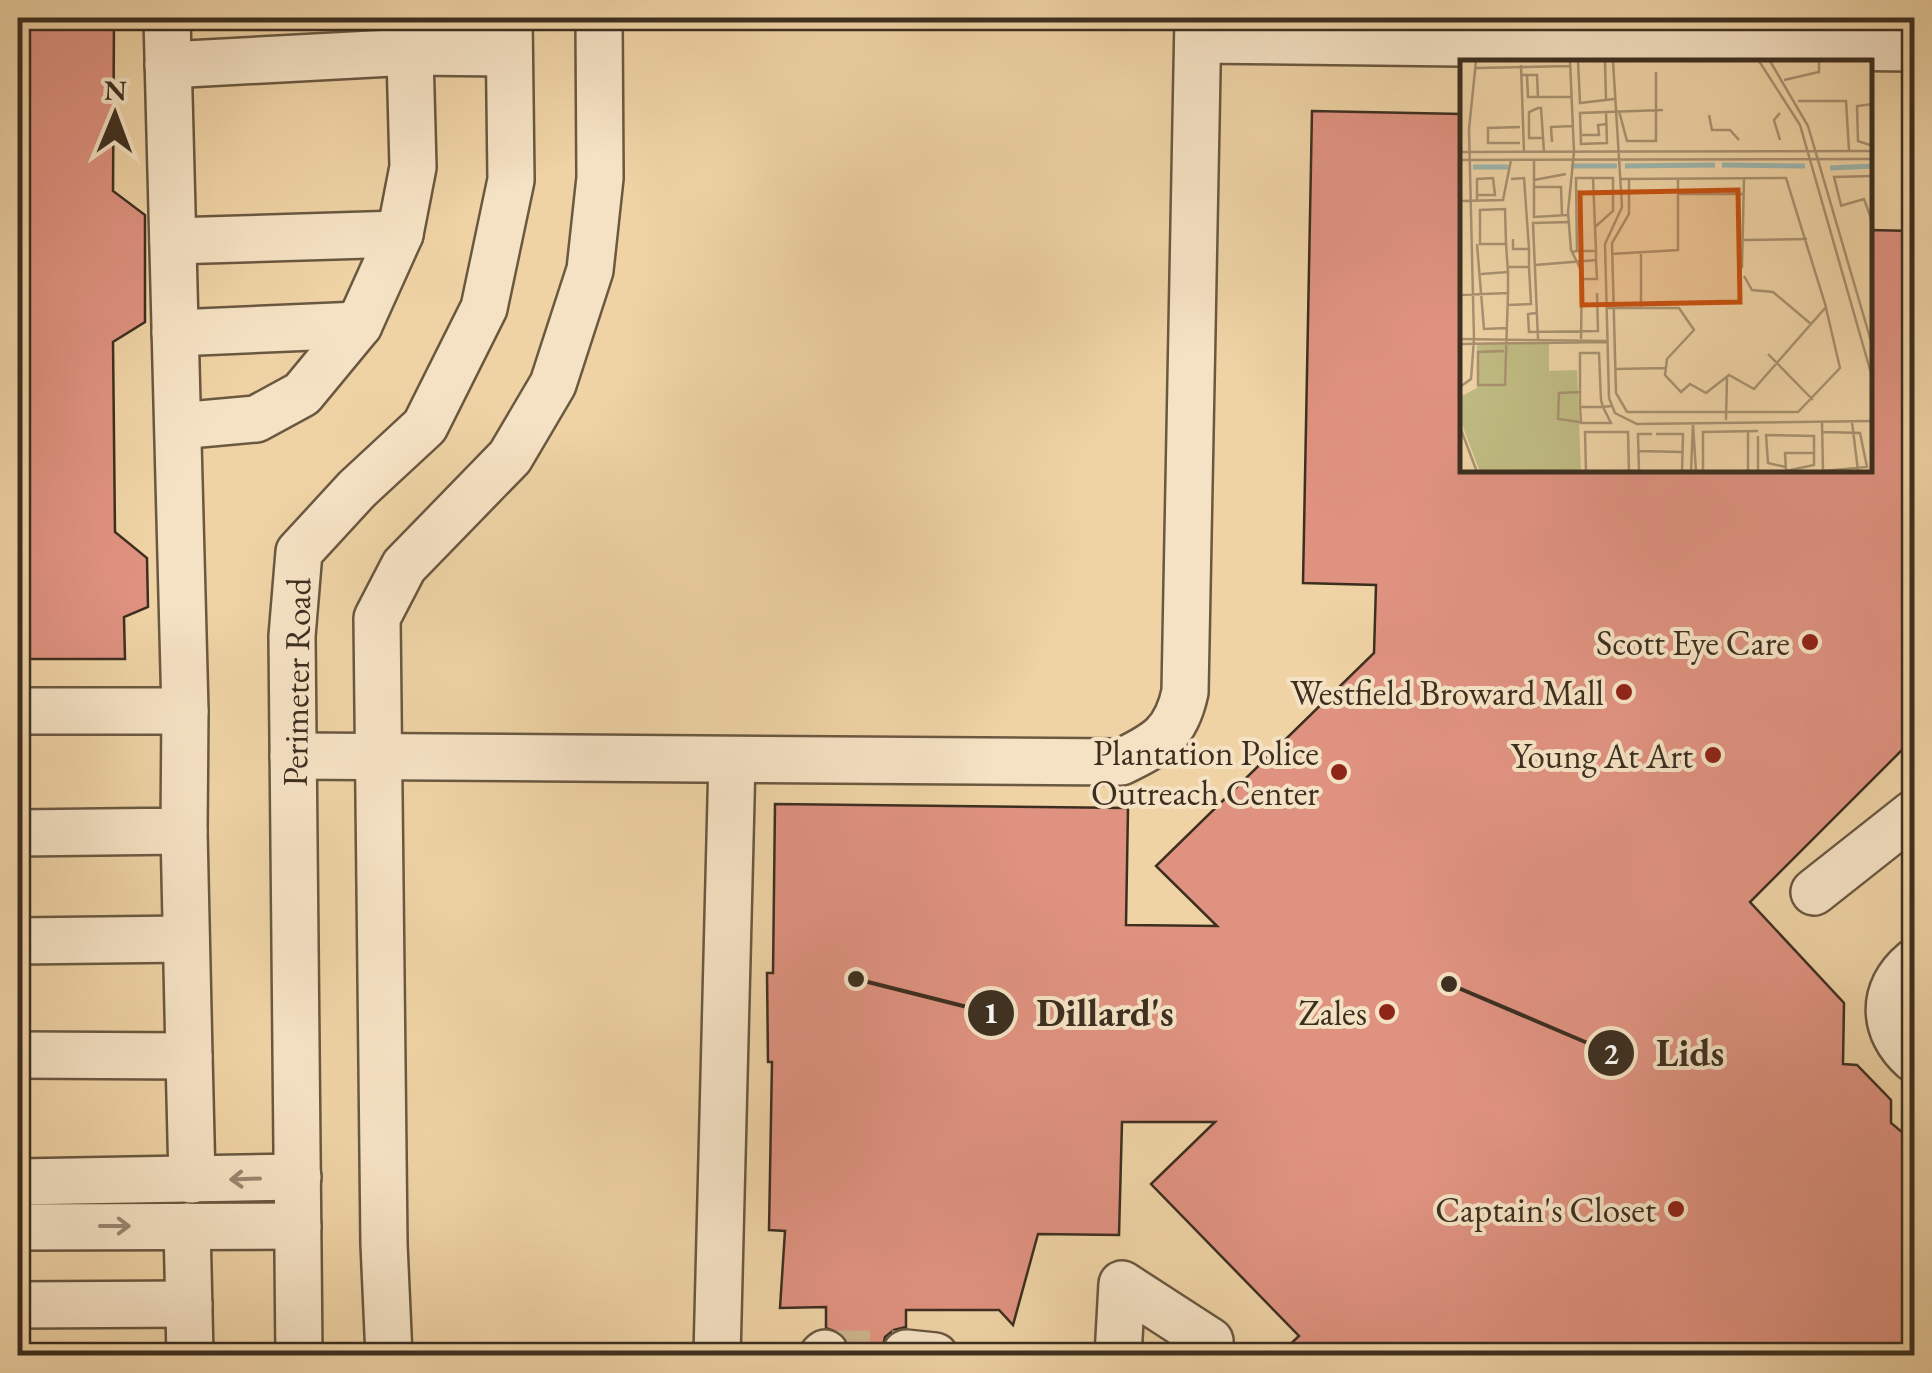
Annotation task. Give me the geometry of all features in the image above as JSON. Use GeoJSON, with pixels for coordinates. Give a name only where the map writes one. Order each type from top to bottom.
{"type":"FeatureCollection","features":[{"type":"Feature","properties":{"kind":"street"},"geometry":{"type":"LineString","coordinates":[[167,18],[185,712],[192,1180]]}},
{"type":"Feature","properties":{"kind":"street"},"geometry":{"type":"LineString","coordinates":[[389,1356],[384,1244],[377,618],[404,566],[510,457],[553,384],[590,270],[600,178],[598,18]]}},
{"type":"Feature","properties":{"kind":"street"},"geometry":{"type":"LineString","coordinates":[[293,756],[1121,762],[1150,748],[1179,719],[1185,692],[1198,29],[1914,48]]}},
{"type":"Feature","properties":{"kind":"street"},"geometry":{"type":"LineString","coordinates":[[168,65],[410,35],[509,35]]}},
{"type":"Feature","properties":{"kind":"street"},"geometry":{"type":"LineString","coordinates":[[178,426],[256,419],[302,394],[359,324],[400,234],[413,167],[410,35]]}},
{"type":"Feature","properties":{"kind":"street","name":"Perimeter Road"},"geometry":{"type":"LineString","coordinates":[[299,1356],[292,636],[299,552],[357,489],[426,426],[484,308],[511,180],[509,35]]}},
{"type":"Feature","properties":{"kind":"street"},"geometry":{"type":"LineString","coordinates":[[173,241],[400,234]]}},
{"type":"Feature","properties":{"kind":"street"},"geometry":{"type":"LineString","coordinates":[[175,333],[359,324]]}},
{"type":"Feature","properties":{"kind":"street"},"geometry":{"type":"LineString","coordinates":[[18,710],[185,712]]}},
{"type":"Feature","properties":{"kind":"street"},"geometry":{"type":"LineString","coordinates":[[717,1356],[732,760]]}},
{"type":"Feature","properties":{"kind":"street"},"geometry":{"type":"LineString","coordinates":[[1814,892],[1914,813]]}},
{"type":"Feature","properties":{"kind":"street"},"geometry":{"type":"LineString","coordinates":[[18,834],[184,831]]}},
{"type":"Feature","properties":{"kind":"street"},"geometry":{"type":"LineString","coordinates":[[18,941],[186,938]]}},
{"type":"Feature","properties":{"kind":"street"},"geometry":{"type":"LineString","coordinates":[[1914,962],[1899,976],[1890,993],[1888,1011],[1900,1046],[1914,1059]]}},
{"type":"Feature","properties":{"kind":"street"},"geometry":{"type":"LineString","coordinates":[[18,1055],[189,1056]]}},
{"type":"Feature","properties":{"kind":"street"},"geometry":{"type":"LineString","coordinates":[[18,1182],[298,1177]]}},
{"type":"Feature","properties":{"kind":"street"},"geometry":{"type":"LineString","coordinates":[[187,1226],[190,1356]]}},
{"type":"Feature","properties":{"kind":"street"},"geometry":{"type":"LineString","coordinates":[[18,1227],[298,1226]]}},
{"type":"Feature","properties":{"kind":"street"},"geometry":{"type":"LineString","coordinates":[[1118,1356],[1122,1284],[1210,1341]]}},
{"type":"Feature","properties":{"kind":"street"},"geometry":{"type":"LineString","coordinates":[[18,1305],[188,1304]]}},
{"type":"Feature","properties":{"kind":"building"},"geometry":{"type":"Polygon","coordinates":[[[18,18],[114,18],[113,191],[145,215],[145,322],[113,342],[115,532],[147,558],[148,607],[124,617],[125,659],[18,659],[18,18]]]}},
{"type":"Feature","properties":{"kind":"building","name":"Westfield Broward Mall"},"geometry":{"type":"Polygon","coordinates":[[[1312,111],[1460,114],[1460,472],[1872,472],[1872,230],[1914,231],[1914,738],[1750,902],[1844,1003],[1843,1064],[1857,1065],[1891,1100],[1891,1123],[1914,1142],[1914,1356],[1278,1356],[1299,1336],[1151,1184],[1215,1122],[1122,1122],[1119,1235],[1038,1234],[1013,1325],[999,1310],[906,1310],[906,1327],[885,1337],[881,1356],[850,1356],[850,1345],[844,1335],[826,1328],[826,1307],[780,1308],[785,1231],[769,1230],[772,1062],[768,1062],[767,973],[773,973],[775,804],[1128,808],[1126,925],[1217,926],[1156,866],[1374,653],[1376,585],[1303,583],[1312,111]]]}},
{"type":"Feature","properties":{"kind":"tunnel"},"geometry":{"type":"LineString","coordinates":[[825,1353],[906,1353]]}},
{"type":"Feature","properties":{"kind":"place","name":"Scott Eye Care"},"geometry":{"type":"Point","coordinates":[1810,642]}},
{"type":"Feature","properties":{"kind":"place","name":"Westfield Broward Mall"},"geometry":{"type":"Point","coordinates":[1624,692]}},
{"type":"Feature","properties":{"kind":"place","name":"Young At Art"},"geometry":{"type":"Point","coordinates":[1713,755]}},
{"type":"Feature","properties":{"kind":"place","name":"Plantation Police Outreach Center"},"geometry":{"type":"Point","coordinates":[1339,772]}},
{"type":"Feature","properties":{"kind":"place","name":"Dillard's"},"geometry":{"type":"Point","coordinates":[856,979]}},
{"type":"Feature","properties":{"kind":"place","name":"Lids"},"geometry":{"type":"Point","coordinates":[1449,984]}},
{"type":"Feature","properties":{"kind":"place","name":"Zales"},"geometry":{"type":"Point","coordinates":[1387,1012]}},
{"type":"Feature","properties":{"kind":"place","name":"Captain's Closet"},"geometry":{"type":"Point","coordinates":[1676,1209]}}]}
